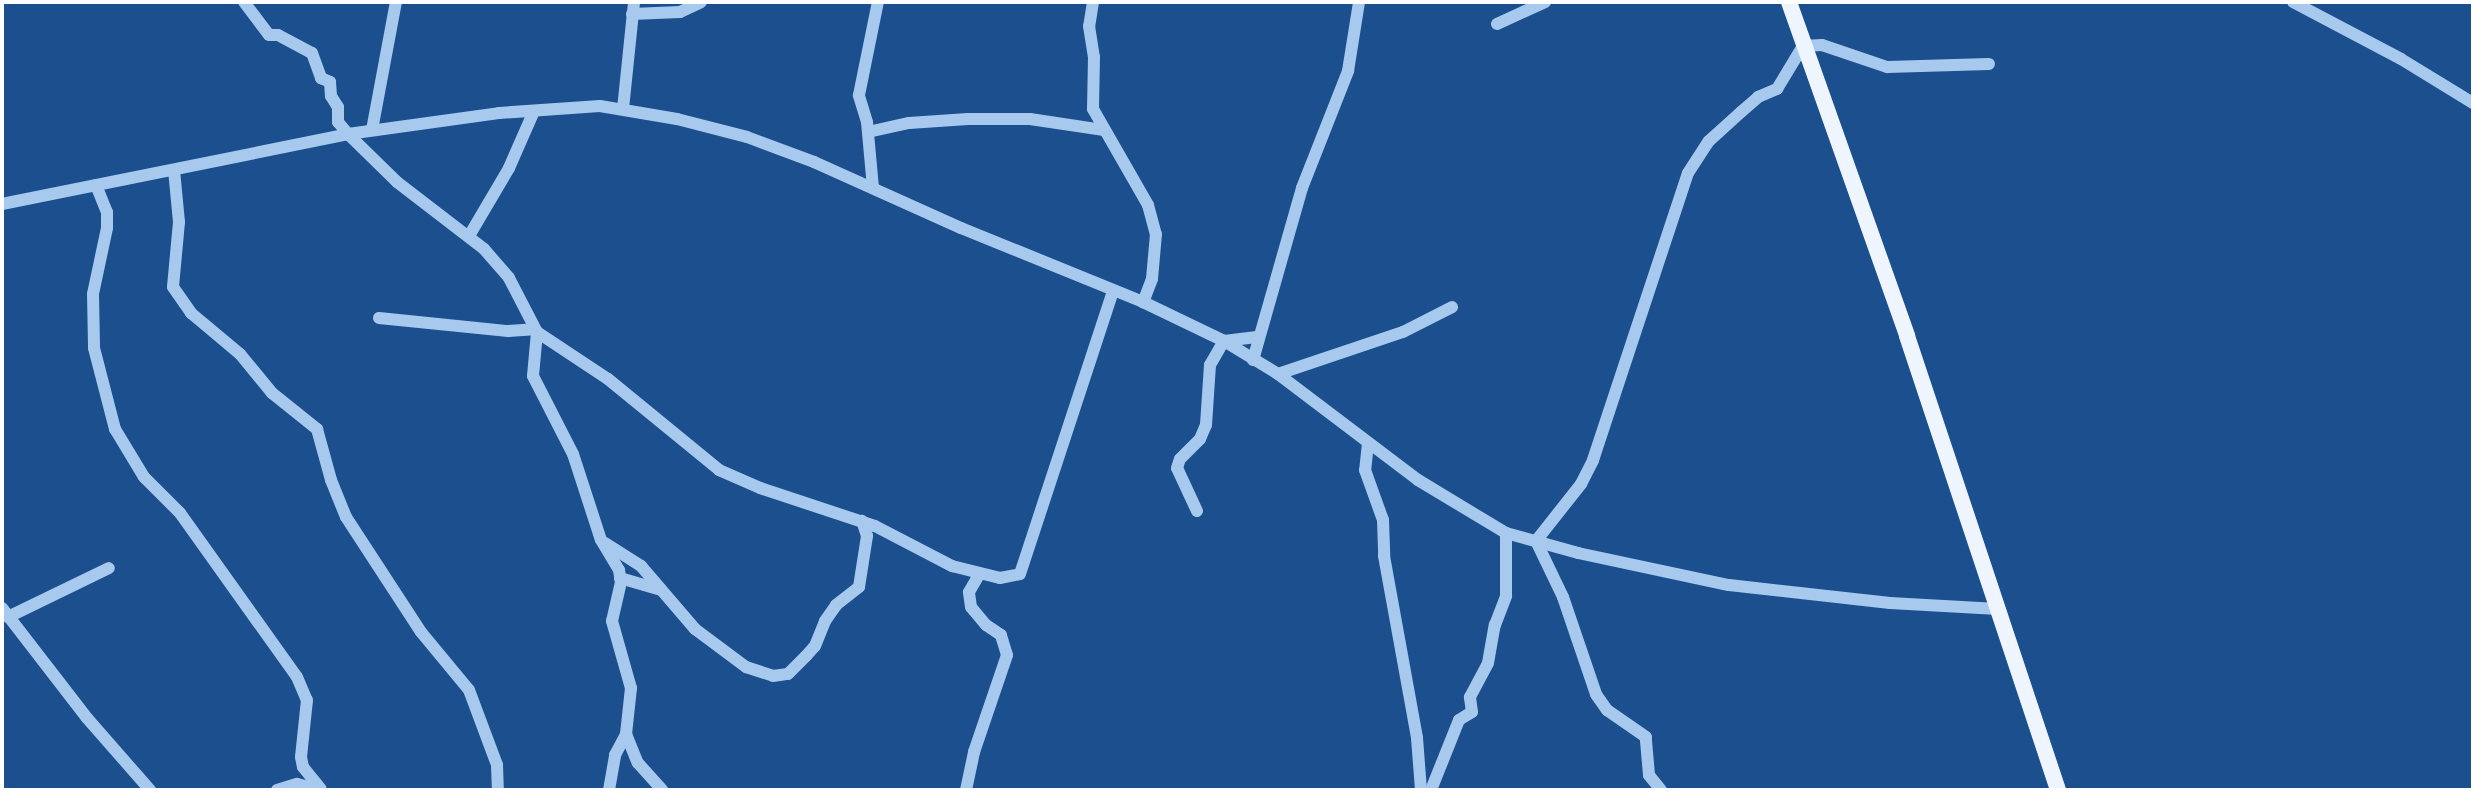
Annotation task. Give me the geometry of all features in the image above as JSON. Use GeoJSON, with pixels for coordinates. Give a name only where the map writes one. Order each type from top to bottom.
{"type":"FeatureCollection","features":[{"type":"Feature","properties":{"kind":"main road"},"geometry":{"type":"LineString","coordinates":[[1789,2],[1907,336],[2058,790]]}},
{"type":"Feature","properties":{"kind":"street"},"geometry":{"type":"LineString","coordinates":[[244,2],[269,35],[278,35],[312,53],[321,78],[330,82],[331,96],[338,107],[338,122],[397,182],[469,236],[509,278],[535,330],[533,376],[573,454],[603,542],[620,578],[612,621],[631,688],[626,734],[615,755],[609,790]]}},
{"type":"Feature","properties":{"kind":"street"},"geometry":{"type":"LineString","coordinates":[[372,130],[396,2]]}},
{"type":"Feature","properties":{"kind":"street"},"geometry":{"type":"LineString","coordinates":[[623,109],[633,8],[680,12],[701,2]]}},
{"type":"Feature","properties":{"kind":"street"},"geometry":{"type":"LineString","coordinates":[[873,188],[868,132],[859,95],[878,2]]}},
{"type":"Feature","properties":{"kind":"street"},"geometry":{"type":"LineString","coordinates":[[1093,2],[1089,26],[1094,57],[1091,94],[1095,115],[1148,205],[1156,234],[1152,279],[1143,302]]}},
{"type":"Feature","properties":{"kind":"street"},"geometry":{"type":"LineString","coordinates":[[1253,360],[1302,188],[1348,71],[1359,2]]}},
{"type":"Feature","properties":{"kind":"street"},"geometry":{"type":"LineString","coordinates":[[1497,24],[1545,2]]}},
{"type":"Feature","properties":{"kind":"street"},"geometry":{"type":"LineString","coordinates":[[2293,2],[2401,59],[2473,103]]}},
{"type":"Feature","properties":{"kind":"street"},"geometry":{"type":"LineString","coordinates":[[1536,541],[1581,484],[1593,460],[1614,393],[1634,345],[1666,232],[1695,160],[1758,97],[1777,89],[1803,46],[1822,45],[1887,67],[1989,64]]}},
{"type":"Feature","properties":{"kind":"street"},"geometry":{"type":"LineString","coordinates":[[2,204],[372,130],[600,106],[677,119],[747,137],[873,188],[1143,302],[1224,341],[1278,374],[1368,443],[1464,510],[1506,533],[1729,585],[1890,603],[1998,609]]}},
{"type":"Feature","properties":{"kind":"street"},"geometry":{"type":"LineString","coordinates":[[469,236],[509,168],[534,111]]}},
{"type":"Feature","properties":{"kind":"street"},"geometry":{"type":"LineString","coordinates":[[868,132],[909,123],[968,119],[1030,119],[1104,130]]}},
{"type":"Feature","properties":{"kind":"street"},"geometry":{"type":"LineString","coordinates":[[174,170],[179,222],[173,287],[191,313],[240,354],[280,400],[317,429],[331,480],[346,517],[421,632],[469,690],[497,765],[498,790]]}},
{"type":"Feature","properties":{"kind":"street"},"geometry":{"type":"LineString","coordinates":[[96,185],[107,212],[107,228],[93,294],[94,348],[115,429],[144,477],[186,521],[297,677],[307,700],[301,757],[303,767],[321,790]]}},
{"type":"Feature","properties":{"kind":"street"},"geometry":{"type":"LineString","coordinates":[[379,318],[508,331],[535,330],[600,374],[719,470],[760,488],[862,521],[871,531],[979,575],[1010,578],[1020,574],[1113,291]]}},
{"type":"Feature","properties":{"kind":"street"},"geometry":{"type":"LineString","coordinates":[[1278,374],[1403,332],[1452,307]]}},
{"type":"Feature","properties":{"kind":"street"},"geometry":{"type":"LineString","coordinates":[[1224,341],[1259,337]]}},
{"type":"Feature","properties":{"kind":"street"},"geometry":{"type":"LineString","coordinates":[[1197,511],[1177,468],[1206,425],[1210,365],[1224,341]]}},
{"type":"Feature","properties":{"kind":"street"},"geometry":{"type":"LineString","coordinates":[[1368,443],[1365,470],[1383,520],[1384,556],[1417,738],[1421,790]]}},
{"type":"Feature","properties":{"kind":"street"},"geometry":{"type":"LineString","coordinates":[[603,542],[633,559],[680,608],[688,624],[762,676],[788,674],[815,646],[825,621],[836,605],[859,587],[871,531]]}},
{"type":"Feature","properties":{"kind":"street"},"geometry":{"type":"LineString","coordinates":[[1431,790],[1459,720],[1472,712],[1470,697],[1488,663],[1495,625],[1506,596],[1506,533]]}},
{"type":"Feature","properties":{"kind":"street"},"geometry":{"type":"LineString","coordinates":[[1536,541],[1576,631],[1587,675],[1596,694],[1607,710],[1646,737],[1649,775],[1661,790]]}},
{"type":"Feature","properties":{"kind":"street"},"geometry":{"type":"LineString","coordinates":[[109,568],[5,612],[87,718],[150,790]]}},
{"type":"Feature","properties":{"kind":"street"},"geometry":{"type":"LineString","coordinates":[[966,790],[974,752],[1007,655],[1001,635],[986,625],[971,607],[969,592],[979,575]]}},
{"type":"Feature","properties":{"kind":"street"},"geometry":{"type":"LineString","coordinates":[[620,578],[664,591]]}},
{"type":"Feature","properties":{"kind":"street"},"geometry":{"type":"LineString","coordinates":[[626,734],[638,763],[662,790]]}},
{"type":"Feature","properties":{"kind":"street"},"geometry":{"type":"LineString","coordinates":[[277,790],[297,784],[321,790]]}}]}
